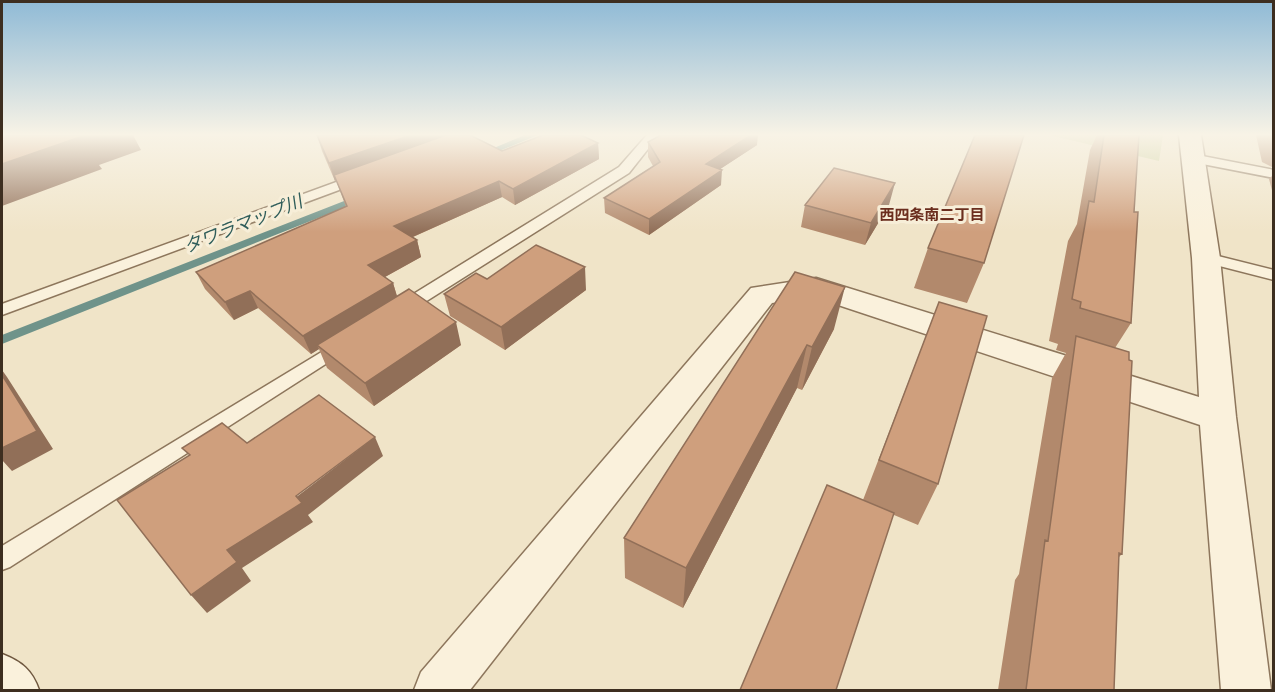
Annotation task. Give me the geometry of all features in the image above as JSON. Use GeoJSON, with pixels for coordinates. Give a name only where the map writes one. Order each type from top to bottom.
{"type":"FeatureCollection","features":[{"type":"Feature","properties":{"kind":"street"},"geometry":{"type":"LineString","coordinates":[[1194,167],[1206,258],[1218,417],[1246,690]]}},
{"type":"Feature","properties":{"kind":"street"},"geometry":{"type":"LineString","coordinates":[[439,690],[762,295],[816,287],[1218,417]]}},
{"type":"Feature","properties":{"kind":"street"},"geometry":{"type":"LineString","coordinates":[[2,679],[14,690]]}},
{"type":"Feature","properties":{"kind":"lane"},"geometry":{"type":"LineString","coordinates":[[383,321],[626,167]]}},
{"type":"Feature","properties":{"kind":"lane"},"geometry":{"type":"LineString","coordinates":[[1254,167],[1274,174]]}},
{"type":"Feature","properties":{"kind":"lane"},"geometry":{"type":"LineString","coordinates":[[2,310],[374,172]]}},
{"type":"Feature","properties":{"kind":"lane"},"geometry":{"type":"LineString","coordinates":[[1206,258],[1274,275]]}},
{"type":"Feature","properties":{"kind":"lane"},"geometry":{"type":"LineString","coordinates":[[2,559],[363,333]]}},
{"type":"Feature","properties":{"kind":"building"},"geometry":{"type":"Polygon","coordinates":[[[356,167],[553,167],[513,189],[499,181],[394,226],[417,240],[368,265],[393,283],[303,336],[250,291],[225,302],[196,272],[347,206],[334,175],[356,167]]]}},
{"type":"Feature","properties":{"kind":"building"},"geometry":{"type":"Polygon","coordinates":[[[652,167],[715,167],[722,170],[649,219],[604,198],[652,167]]]}},
{"type":"Feature","properties":{"kind":"building"},"geometry":{"type":"Polygon","coordinates":[[[962,167],[1014,167],[984,263],[928,248],[962,167]]]}},
{"type":"Feature","properties":{"kind":"building"},"geometry":{"type":"Polygon","coordinates":[[[1099,167],[1137,167],[1134,212],[1138,212],[1131,323],[1080,308],[1081,302],[1072,299],[1089,201],[1094,202],[1099,167]]]}},
{"type":"Feature","properties":{"kind":"building"},"geometry":{"type":"Polygon","coordinates":[[[834,168],[895,183],[871,223],[805,205],[834,168]]]}},
{"type":"Feature","properties":{"kind":"building"},"geometry":{"type":"Polygon","coordinates":[[[536,245],[585,267],[501,327],[444,294],[476,273],[487,279],[536,245]]]}},
{"type":"Feature","properties":{"kind":"building"},"geometry":{"type":"Polygon","coordinates":[[[795,272],[845,287],[812,347],[807,345],[686,568],[624,538],[795,272]]]}},
{"type":"Feature","properties":{"kind":"building"},"geometry":{"type":"Polygon","coordinates":[[[409,289],[456,322],[365,383],[317,345],[409,289]]]}},
{"type":"Feature","properties":{"kind":"building"},"geometry":{"type":"Polygon","coordinates":[[[939,302],[987,316],[938,484],[879,460],[939,302]]]}},
{"type":"Feature","properties":{"kind":"building"},"geometry":{"type":"Polygon","coordinates":[[[1076,336],[1129,352],[1129,360],[1132,361],[1122,554],[1119,553],[1114,690],[1026,690],[1045,540],[1048,541],[1076,336]]]}},
{"type":"Feature","properties":{"kind":"building"},"geometry":{"type":"Polygon","coordinates":[[[2,375],[37,431],[2,448],[2,375]]]}},
{"type":"Feature","properties":{"kind":"building"},"geometry":{"type":"Polygon","coordinates":[[[319,395],[375,437],[296,496],[302,503],[227,550],[237,562],[191,595],[117,500],[190,455],[182,448],[222,423],[247,443],[319,395]]]}},
{"type":"Feature","properties":{"kind":"building"},"geometry":{"type":"Polygon","coordinates":[[[827,485],[894,513],[836,690],[740,690],[827,485]]]}},
{"type":"Feature","properties":{"kind":"waterway","name":"タワラマップ川"},"geometry":{"type":"LineString","coordinates":[[2,340],[362,197]]}},
{"type":"Feature","properties":{"kind":"district","name":"西四条南二丁目"},"geometry":{"type":"Point","coordinates":[932,215]}}]}
